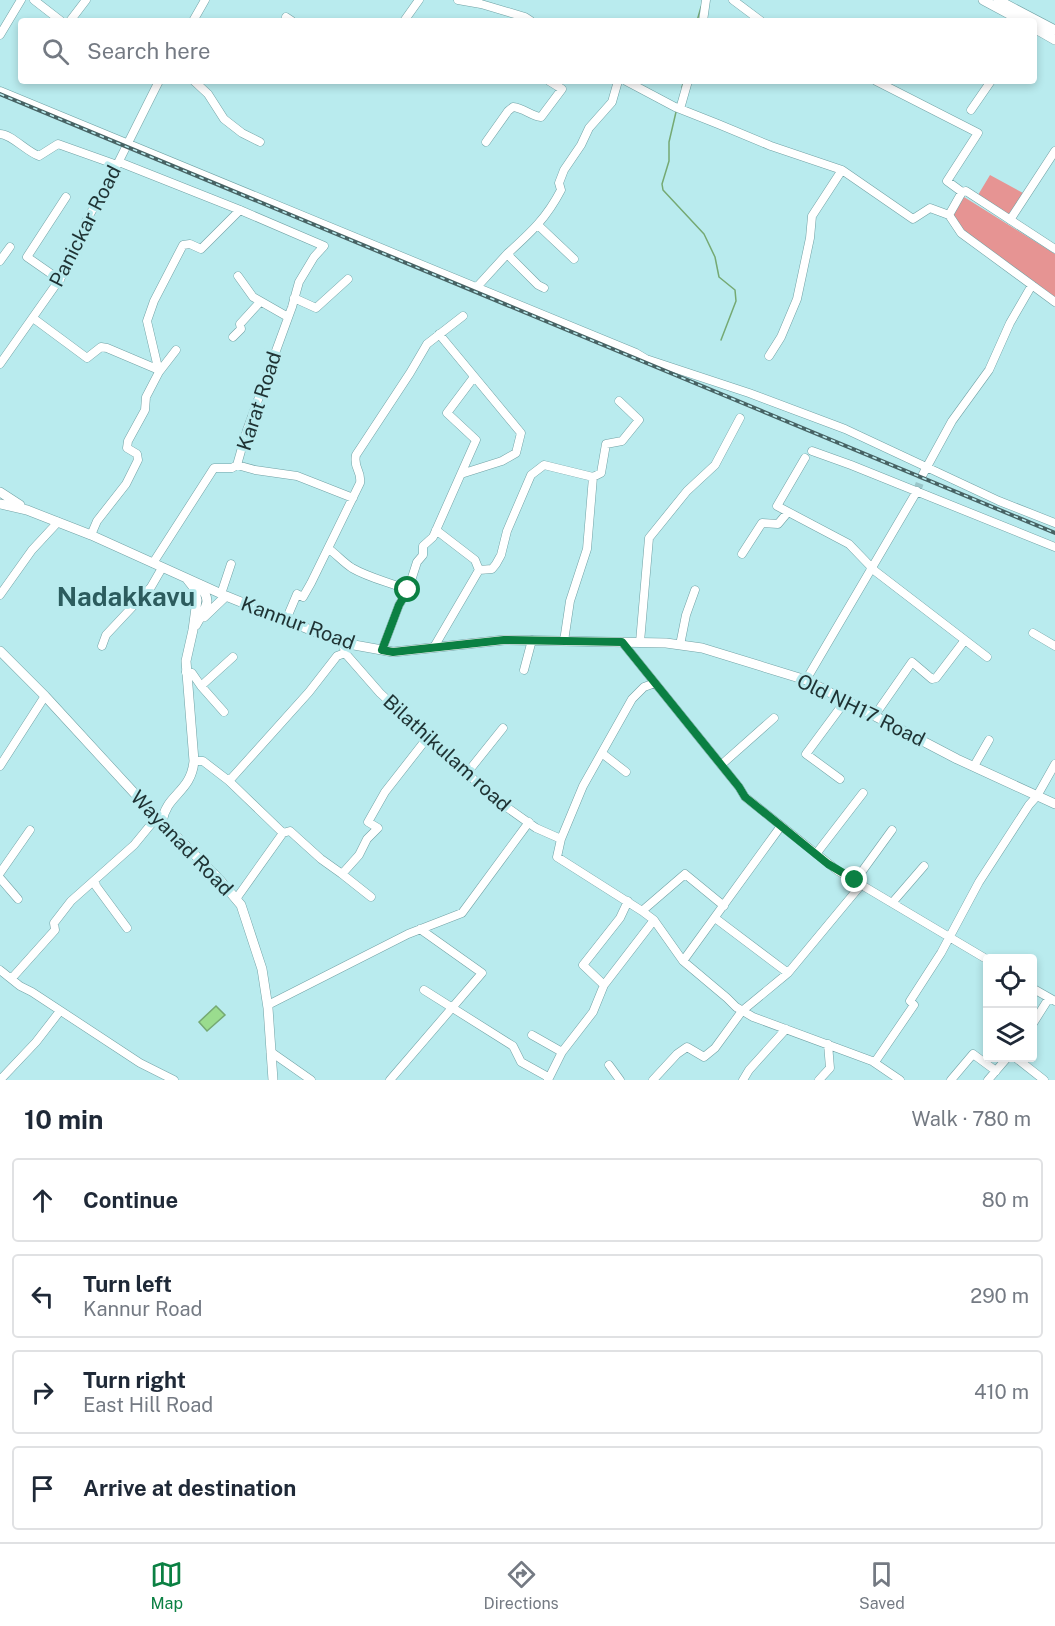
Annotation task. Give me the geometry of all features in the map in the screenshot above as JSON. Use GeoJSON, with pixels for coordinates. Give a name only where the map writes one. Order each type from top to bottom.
{"type":"FeatureCollection","features":[{"type":"Feature","properties":{"kind":"main road"},"geometry":{"type":"LineString","coordinates":[[983,0],[1016,18]]}},
{"type":"Feature","properties":{"kind":"main road"},"geometry":{"type":"LineString","coordinates":[[998,0],[1032,18]]}},
{"type":"Feature","properties":{"kind":"main road"},"geometry":{"type":"LineString","coordinates":[[1037,21],[1055,30]]}},
{"type":"Feature","properties":{"kind":"main road"},"geometry":{"type":"LineString","coordinates":[[1037,30],[1055,39]]}},
{"type":"Feature","properties":{"kind":"main road"},"geometry":{"type":"LineString","coordinates":[[0,492],[27,510]]}},
{"type":"Feature","properties":{"kind":"main road"},"geometry":{"type":"LineString","coordinates":[[0,504],[27,510]]}},
{"type":"Feature","properties":{"kind":"main road","name":"Kannur Road"},"geometry":{"type":"LineString","coordinates":[[27,510],[91,535],[224,595],[286,620],[344,648],[393,652],[504,640],[622,642]]}},
{"type":"Feature","properties":{"kind":"main road"},"geometry":{"type":"LineString","coordinates":[[160,820],[165,807],[187,784],[193,773],[186,661],[193,630],[208,599],[206,592],[191,580]]}},
{"type":"Feature","properties":{"kind":"main road"},"geometry":{"type":"LineString","coordinates":[[193,630],[224,595]]}},
{"type":"Feature","properties":{"kind":"main road","name":"Old NH17 Road"},"geometry":{"type":"LineString","coordinates":[[622,642],[702,648],[806,680],[974,766],[1055,804]]}},
{"type":"Feature","properties":{"kind":"main road","name":"Wayanad Road"},"geometry":{"type":"LineString","coordinates":[[0,651],[219,879],[241,905],[262,969],[268,1005],[273,1080]]}},
{"type":"Feature","properties":{"kind":"main road"},"geometry":{"type":"LineString","coordinates":[[148,807],[156,810],[165,807]]}},
{"type":"Feature","properties":{"kind":"street"},"geometry":{"type":"LineString","coordinates":[[0,35],[21,0]]}},
{"type":"Feature","properties":{"kind":"street"},"geometry":{"type":"LineString","coordinates":[[34,0],[57,18]]}},
{"type":"Feature","properties":{"kind":"street"},"geometry":{"type":"LineString","coordinates":[[72,18],[86,0]]}},
{"type":"Feature","properties":{"kind":"street"},"geometry":{"type":"LineString","coordinates":[[195,18],[205,0]]}},
{"type":"Feature","properties":{"kind":"street"},"geometry":{"type":"LineString","coordinates":[[406,18],[419,0]]}},
{"type":"Feature","properties":{"kind":"street"},"geometry":{"type":"LineString","coordinates":[[458,0],[482,4],[526,18]]}},
{"type":"Feature","properties":{"kind":"street"},"geometry":{"type":"LineString","coordinates":[[703,18],[706,0]]}},
{"type":"Feature","properties":{"kind":"street"},"geometry":{"type":"LineString","coordinates":[[733,0],[757,18]]}},
{"type":"Feature","properties":{"kind":"street","name":"Panickar Road"},"geometry":{"type":"LineString","coordinates":[[0,364],[69,266],[86,221],[158,84]]}},
{"type":"Feature","properties":{"kind":"street"},"geometry":{"type":"LineString","coordinates":[[197,84],[208,94],[224,119],[242,133],[260,142]]}},
{"type":"Feature","properties":{"kind":"street"},"geometry":{"type":"LineString","coordinates":[[486,142],[513,107],[541,117],[562,89],[554,84]]}},
{"type":"Feature","properties":{"kind":"street"},"geometry":{"type":"LineString","coordinates":[[476,288],[539,226],[561,190],[559,183],[564,170],[581,145],[589,128],[612,102],[617,84]]}},
{"type":"Feature","properties":{"kind":"street"},"geometry":{"type":"LineString","coordinates":[[632,84],[680,109],[771,146],[842,170],[913,219],[930,208],[949,215],[961,233],[1055,302]]}},
{"type":"Feature","properties":{"kind":"street"},"geometry":{"type":"LineString","coordinates":[[680,109],[687,84]]}},
{"type":"Feature","properties":{"kind":"street"},"geometry":{"type":"LineString","coordinates":[[882,84],[978,133],[947,181],[1055,249]]}},
{"type":"Feature","properties":{"kind":"street"},"geometry":{"type":"LineString","coordinates":[[971,110],[989,84]]}},
{"type":"Feature","properties":{"kind":"street"},"geometry":{"type":"LineString","coordinates":[[0,91],[646,359],[845,429],[925,471],[1055,522]]}},
{"type":"Feature","properties":{"kind":"street"},"geometry":{"type":"LineString","coordinates":[[0,134],[6,134],[32,154],[44,155],[58,144],[118,163],[240,210],[201,249],[190,244],[183,245],[154,301],[147,321],[159,371]]}},
{"type":"Feature","properties":{"kind":"street"},"geometry":{"type":"LineString","coordinates":[[1011,220],[1055,151]]}},
{"type":"Feature","properties":{"kind":"street"},"geometry":{"type":"LineString","coordinates":[[769,356],[781,337],[796,299],[810,238],[812,216],[842,170]]}},
{"type":"Feature","properties":{"kind":"street"},"geometry":{"type":"LineString","coordinates":[[949,215],[962,192]]}},
{"type":"Feature","properties":{"kind":"street"},"geometry":{"type":"LineString","coordinates":[[60,280],[27,256],[66,197]]}},
{"type":"Feature","properties":{"kind":"street","name":"Karat Road"},"geometry":{"type":"LineString","coordinates":[[102,646],[106,635],[152,587],[158,566],[214,468],[232,468],[237,465],[298,282],[314,256],[324,246],[240,210]]}},
{"type":"Feature","properties":{"kind":"street"},"geometry":{"type":"LineString","coordinates":[[539,226],[574,259]]}},
{"type":"Feature","properties":{"kind":"street"},"geometry":{"type":"LineString","coordinates":[[0,261],[10,247]]}},
{"type":"Feature","properties":{"kind":"street"},"geometry":{"type":"LineString","coordinates":[[507,255],[544,288]]}},
{"type":"Feature","properties":{"kind":"street"},"geometry":{"type":"LineString","coordinates":[[238,276],[253,297],[288,317]]}},
{"type":"Feature","properties":{"kind":"street"},"geometry":{"type":"LineString","coordinates":[[294,298],[316,308],[348,279]]}},
{"type":"Feature","properties":{"kind":"street"},"geometry":{"type":"LineString","coordinates":[[925,471],[952,421],[989,370],[1010,323],[1032,285]]}},
{"type":"Feature","properties":{"kind":"street"},"geometry":{"type":"LineString","coordinates":[[233,337],[241,329],[240,324],[260,302]]}},
{"type":"Feature","properties":{"kind":"street"},"geometry":{"type":"LineString","coordinates":[[286,620],[297,594],[303,597],[353,498],[361,476],[354,463],[356,455],[427,344],[463,316]]}},
{"type":"Feature","properties":{"kind":"street"},"geometry":{"type":"LineString","coordinates":[[33,318],[87,358],[101,347],[107,348],[159,371]]}},
{"type":"Feature","properties":{"kind":"street"},"geometry":{"type":"LineString","coordinates":[[439,334],[520,433],[516,453],[502,461],[461,474]]}},
{"type":"Feature","properties":{"kind":"street"},"geometry":{"type":"LineString","coordinates":[[91,535],[97,521],[126,484],[138,460],[136,454],[127,448],[128,441],[145,410],[146,397],[159,371],[176,350]]}},
{"type":"Feature","properties":{"kind":"street"},"geometry":{"type":"LineString","coordinates":[[382,650],[399,605],[408,590],[417,562],[423,555],[423,546],[433,537],[476,440],[447,413],[474,377]]}},
{"type":"Feature","properties":{"kind":"street"},"geometry":{"type":"LineString","coordinates":[[479,570],[492,569],[496,564],[501,555],[507,531],[531,475],[537,469],[544,465],[593,477],[601,472],[606,444],[622,441],[639,420],[619,401]]}},
{"type":"Feature","properties":{"kind":"street"},"geometry":{"type":"LineString","coordinates":[[640,642],[649,538],[687,491],[715,465],[740,418]]}},
{"type":"Feature","properties":{"kind":"street"},"geometry":{"type":"LineString","coordinates":[[812,451],[1055,547]]}},
{"type":"Feature","properties":{"kind":"street"},"geometry":{"type":"LineString","coordinates":[[805,458],[777,506],[849,544],[872,568],[987,657]]}},
{"type":"Feature","properties":{"kind":"street"},"geometry":{"type":"LineString","coordinates":[[237,465],[297,476],[353,498]]}},
{"type":"Feature","properties":{"kind":"street"},"geometry":{"type":"LineString","coordinates":[[564,641],[570,601],[587,549],[593,477]]}},
{"type":"Feature","properties":{"kind":"street"},"geometry":{"type":"LineString","coordinates":[[806,680],[917,491]]}},
{"type":"Feature","properties":{"kind":"street"},"geometry":{"type":"LineString","coordinates":[[742,555],[762,523],[778,524],[788,512]]}},
{"type":"Feature","properties":{"kind":"street"},"geometry":{"type":"LineString","coordinates":[[0,595],[32,550],[58,522]]}},
{"type":"Feature","properties":{"kind":"street"},"geometry":{"type":"LineString","coordinates":[[436,530],[475,560],[479,570]]}},
{"type":"Feature","properties":{"kind":"street"},"geometry":{"type":"LineString","coordinates":[[329,549],[350,567],[372,578],[408,590]]}},
{"type":"Feature","properties":{"kind":"street"},"geometry":{"type":"LineString","coordinates":[[224,595],[231,564]]}},
{"type":"Feature","properties":{"kind":"street"},"geometry":{"type":"LineString","coordinates":[[434,647],[479,570]]}},
{"type":"Feature","properties":{"kind":"street"},"geometry":{"type":"LineString","coordinates":[[680,645],[686,615],[695,590]]}},
{"type":"Feature","properties":{"kind":"street"},"geometry":{"type":"LineString","coordinates":[[1034,633],[1055,646]]}},
{"type":"Feature","properties":{"kind":"street"},"geometry":{"type":"LineString","coordinates":[[524,670],[532,640]]}},
{"type":"Feature","properties":{"kind":"street"},"geometry":{"type":"LineString","coordinates":[[875,715],[912,662],[932,679],[936,678],[965,640]]}},
{"type":"Feature","properties":{"kind":"street"},"geometry":{"type":"LineString","coordinates":[[622,642],[745,797],[816,854],[858,883],[983,957]]}},
{"type":"Feature","properties":{"kind":"street"},"geometry":{"type":"LineString","coordinates":[[229,781],[309,692],[344,648]]}},
{"type":"Feature","properties":{"kind":"street","name":"Bilathikulam road"},"geometry":{"type":"LineString","coordinates":[[344,648],[380,693],[505,808],[536,828],[561,839]]}},
{"type":"Feature","properties":{"kind":"street"},"geometry":{"type":"LineString","coordinates":[[201,686],[233,657]]}},
{"type":"Feature","properties":{"kind":"street"},"geometry":{"type":"LineString","coordinates":[[186,672],[192,673],[224,712]]}},
{"type":"Feature","properties":{"kind":"street"},"geometry":{"type":"LineString","coordinates":[[656,683],[644,687],[632,699],[583,786],[561,839],[557,857],[654,920],[683,961],[742,1011],[875,1062],[900,1080]]}},
{"type":"Feature","properties":{"kind":"street"},"geometry":{"type":"LineString","coordinates":[[0,766],[45,696]]}},
{"type":"Feature","properties":{"kind":"street"},"geometry":{"type":"LineString","coordinates":[[840,779],[806,754],[846,700]]}},
{"type":"Feature","properties":{"kind":"street"},"geometry":{"type":"LineString","coordinates":[[721,765],[774,718]]}},
{"type":"Feature","properties":{"kind":"street"},"geometry":{"type":"LineString","coordinates":[[467,773],[503,728]]}},
{"type":"Feature","properties":{"kind":"street"},"geometry":{"type":"LineString","coordinates":[[342,874],[359,855],[367,839],[378,828],[368,822],[385,792],[428,737]]}},
{"type":"Feature","properties":{"kind":"street"},"geometry":{"type":"LineString","coordinates":[[974,766],[989,740]]}},
{"type":"Feature","properties":{"kind":"street"},"geometry":{"type":"LineString","coordinates":[[603,754],[626,772]]}},
{"type":"Feature","properties":{"kind":"street"},"geometry":{"type":"LineString","coordinates":[[194,761],[203,761],[229,781],[283,833]]}},
{"type":"Feature","properties":{"kind":"street"},"geometry":{"type":"LineString","coordinates":[[875,1062],[914,1005],[910,1001],[925,981],[979,882],[1037,796],[1055,764]]}},
{"type":"Feature","properties":{"kind":"street"},"geometry":{"type":"LineString","coordinates":[[816,854],[863,793]]}},
{"type":"Feature","properties":{"kind":"street"},"geometry":{"type":"LineString","coordinates":[[12,978],[55,930],[54,923],[71,901],[160,820]]}},
{"type":"Feature","properties":{"kind":"street"},"geometry":{"type":"LineString","coordinates":[[268,1005],[420,929],[462,913],[529,822]]}},
{"type":"Feature","properties":{"kind":"street"},"geometry":{"type":"LineString","coordinates":[[683,961],[781,826]]}},
{"type":"Feature","properties":{"kind":"street"},"geometry":{"type":"LineString","coordinates":[[0,873],[30,830]]}},
{"type":"Feature","properties":{"kind":"street"},"geometry":{"type":"LineString","coordinates":[[657,1078],[677,1054],[687,1047],[704,1057],[715,1048],[742,1011],[788,973],[858,883],[892,830]]}},
{"type":"Feature","properties":{"kind":"street"},"geometry":{"type":"LineString","coordinates":[[236,899],[283,833],[290,831],[321,859],[371,897]]}},
{"type":"Feature","properties":{"kind":"street"},"geometry":{"type":"LineString","coordinates":[[892,903],[924,866]]}},
{"type":"Feature","properties":{"kind":"street"},"geometry":{"type":"LineString","coordinates":[[642,911],[685,874],[724,906]]}},
{"type":"Feature","properties":{"kind":"street"},"geometry":{"type":"LineString","coordinates":[[0,878],[18,899]]}},
{"type":"Feature","properties":{"kind":"street"},"geometry":{"type":"LineString","coordinates":[[95,880],[96,886],[127,928]]}},
{"type":"Feature","properties":{"kind":"street"},"geometry":{"type":"LineString","coordinates":[[604,985],[584,965],[620,918],[628,901]]}},
{"type":"Feature","properties":{"kind":"street"},"geometry":{"type":"LineString","coordinates":[[715,918],[788,973]]}},
{"type":"Feature","properties":{"kind":"street"},"geometry":{"type":"LineString","coordinates":[[424,990],[513,1046],[521,1062],[548,1078],[562,1052],[592,1011],[604,985],[654,920]]}},
{"type":"Feature","properties":{"kind":"street"},"geometry":{"type":"LineString","coordinates":[[390,1080],[482,973],[420,929]]}},
{"type":"Feature","properties":{"kind":"street"},"geometry":{"type":"LineString","coordinates":[[0,970],[6,977],[12,978],[20,986],[140,1063],[174,1080]]}},
{"type":"Feature","properties":{"kind":"street"},"geometry":{"type":"LineString","coordinates":[[1037,991],[1052,1000],[1037,1019]]}},
{"type":"Feature","properties":{"kind":"street"},"geometry":{"type":"LineString","coordinates":[[0,1080],[36,1042],[60,1011]]}},
{"type":"Feature","properties":{"kind":"street"},"geometry":{"type":"LineString","coordinates":[[743,1080],[749,1070],[786,1029]]}},
{"type":"Feature","properties":{"kind":"street"},"geometry":{"type":"LineString","coordinates":[[532,1035],[562,1052]]}},
{"type":"Feature","properties":{"kind":"street"},"geometry":{"type":"LineString","coordinates":[[819,1080],[830,1068],[828,1044]]}},
{"type":"Feature","properties":{"kind":"street"},"geometry":{"type":"LineString","coordinates":[[271,1052],[311,1080]]}},
{"type":"Feature","properties":{"kind":"street"},"geometry":{"type":"LineString","coordinates":[[951,1080],[973,1054],[996,1071]]}},
{"type":"Feature","properties":{"kind":"street"},"geometry":{"type":"LineString","coordinates":[[988,1080],[1004,1062]]}},
{"type":"Feature","properties":{"kind":"street"},"geometry":{"type":"LineString","coordinates":[[1021,1062],[1044,1080]]}},
{"type":"Feature","properties":{"kind":"street"},"geometry":{"type":"LineString","coordinates":[[609,1065],[620,1080]]}},
{"type":"Feature","properties":{"kind":"shaded area"},"geometry":{"type":"Polygon","coordinates":[[[990,175],[1023,193],[1010,216],[978,195],[990,175]]]}},
{"type":"Feature","properties":{"kind":"shaded area"},"geometry":{"type":"Polygon","coordinates":[[[964,197],[1055,254],[1055,298],[964,231],[953,215],[964,197]]]}},
{"type":"Feature","properties":{"kind":"shaded area"},"geometry":{"type":"Polygon","coordinates":[[[216,1006],[225,1015],[207,1031],[199,1022],[216,1006]]]}},
{"type":"Feature","properties":{"kind":"waterway"},"geometry":{"type":"LineString","coordinates":[[698,18],[701,7]]}},
{"type":"Feature","properties":{"kind":"waterway"},"geometry":{"type":"LineString","coordinates":[[676,112],[669,142],[669,161],[662,184],[663,190],[704,234],[715,257],[719,277],[735,290],[736,301],[721,340]]}},
{"type":"Feature","properties":{"kind":"tunnel"},"geometry":{"type":"LineString","coordinates":[[917,491],[923,474]]}},
{"type":"Feature","properties":{"kind":"railway"},"geometry":{"type":"LineString","coordinates":[[0,94],[1055,533]]}},
{"type":"Feature","properties":{"kind":"district","name":"Nadakkavu"},"geometry":{"type":"Point","coordinates":[126,597]}},
{"type":"Feature","properties":{"kind":"route"},"geometry":{"type":"LineString","coordinates":[[408,590],[399,605],[382,650],[393,652],[504,640],[622,642],[745,797],[828,864],[855,880]]}}]}
